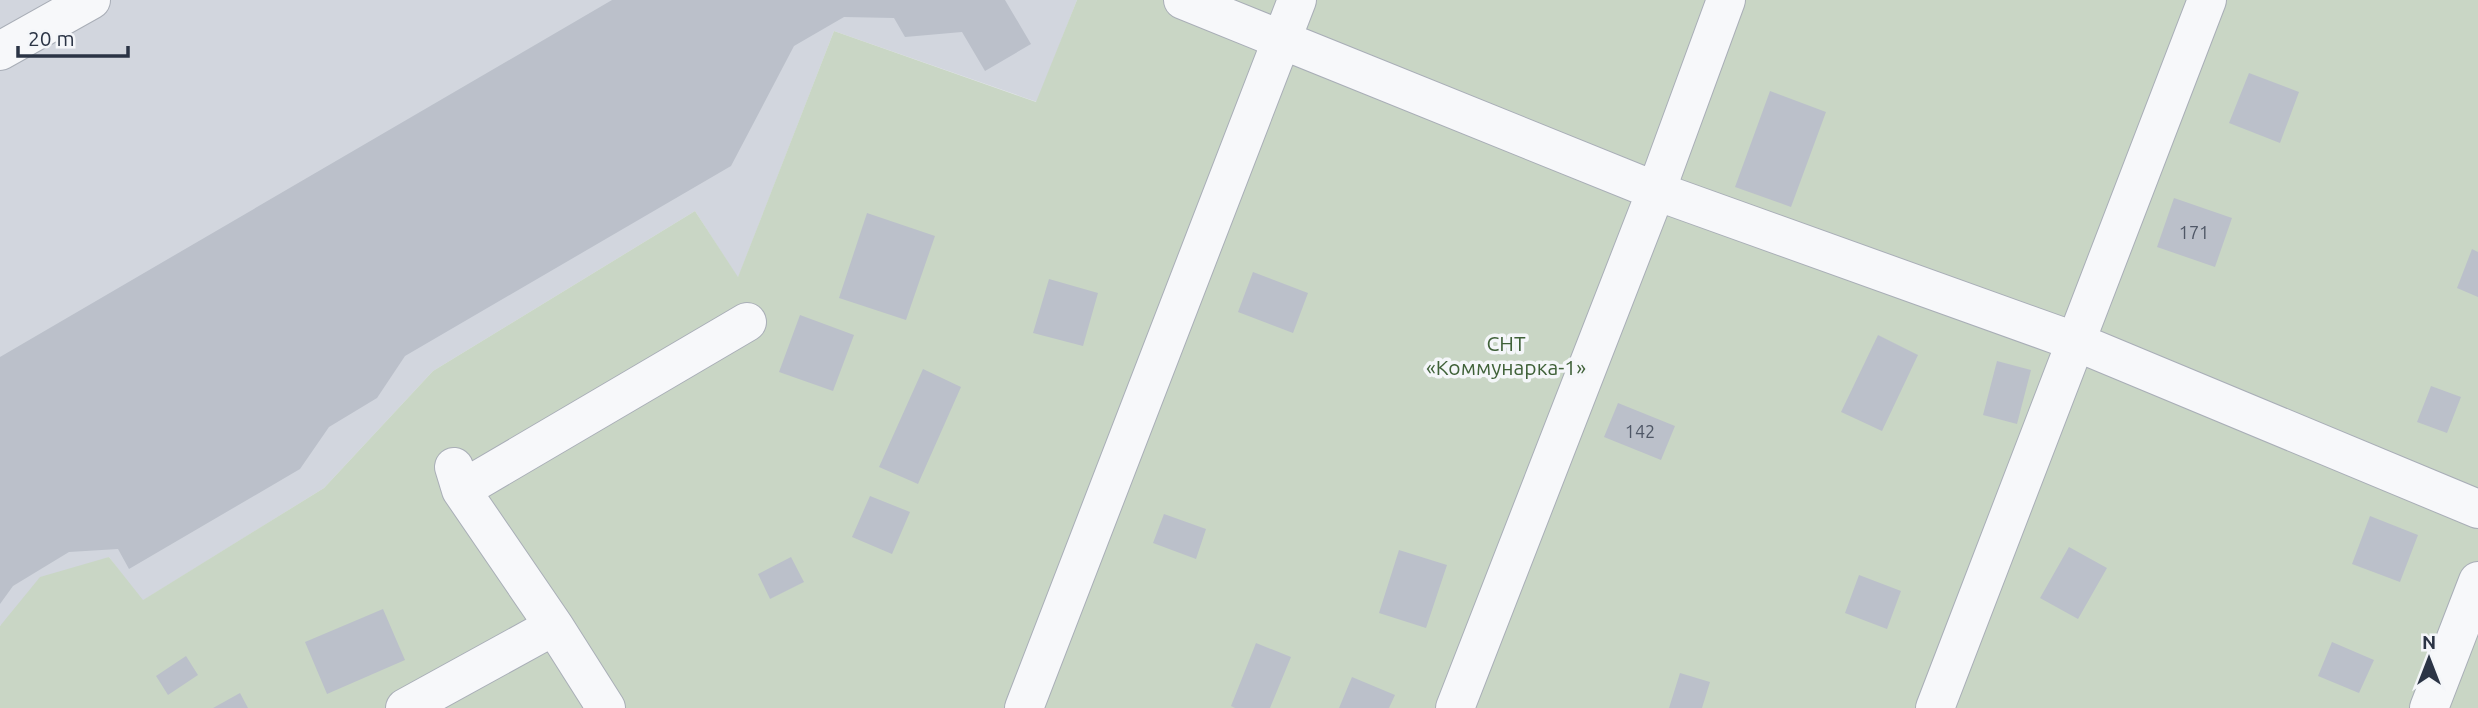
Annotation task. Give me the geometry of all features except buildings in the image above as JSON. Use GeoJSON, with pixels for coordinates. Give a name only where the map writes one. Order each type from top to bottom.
{"type":"FeatureCollection","features":[{"type":"Feature","properties":{"kind":"street"},"geometry":{"type":"LineString","coordinates":[[0,51],[91,0]]}},
{"type":"Feature","properties":{"kind":"street"},"geometry":{"type":"LineString","coordinates":[[1183,0],[1656,191],[2074,341],[2478,509]]}},
{"type":"Feature","properties":{"kind":"street"},"geometry":{"type":"LineString","coordinates":[[1024,708],[1297,0]]}},
{"type":"Feature","properties":{"kind":"street"},"geometry":{"type":"LineString","coordinates":[[1455,708],[1656,191],[1726,0]]}},
{"type":"Feature","properties":{"kind":"street"},"geometry":{"type":"LineString","coordinates":[[1935,708],[2207,0]]}},
{"type":"Feature","properties":{"kind":"street"},"geometry":{"type":"LineString","coordinates":[[606,708],[457,479],[747,322]]}},
{"type":"Feature","properties":{"kind":"street"},"geometry":{"type":"LineString","coordinates":[[2429,708],[2478,581]]}},
{"type":"Feature","properties":{"kind":"street"},"geometry":{"type":"LineString","coordinates":[[405,708],[554,626]]}},
{"type":"Feature","properties":{"kind":"shaded area"},"geometry":{"type":"Polygon","coordinates":[[[0,0],[1077,0],[1037,102],[834,31],[738,278],[695,211],[433,371],[324,488],[142,601],[109,557],[0,626],[0,0]]]}},
{"type":"Feature","properties":{"kind":"green space","name":"СНТ «Коммунарка-1»"},"geometry":{"type":"Polygon","coordinates":[[[1077,0],[2478,0],[2478,708],[0,708],[0,626],[40,577],[109,557],[143,600],[324,488],[433,371],[695,211],[738,277],[834,31],[1036,102],[1077,0]]]}}]}
